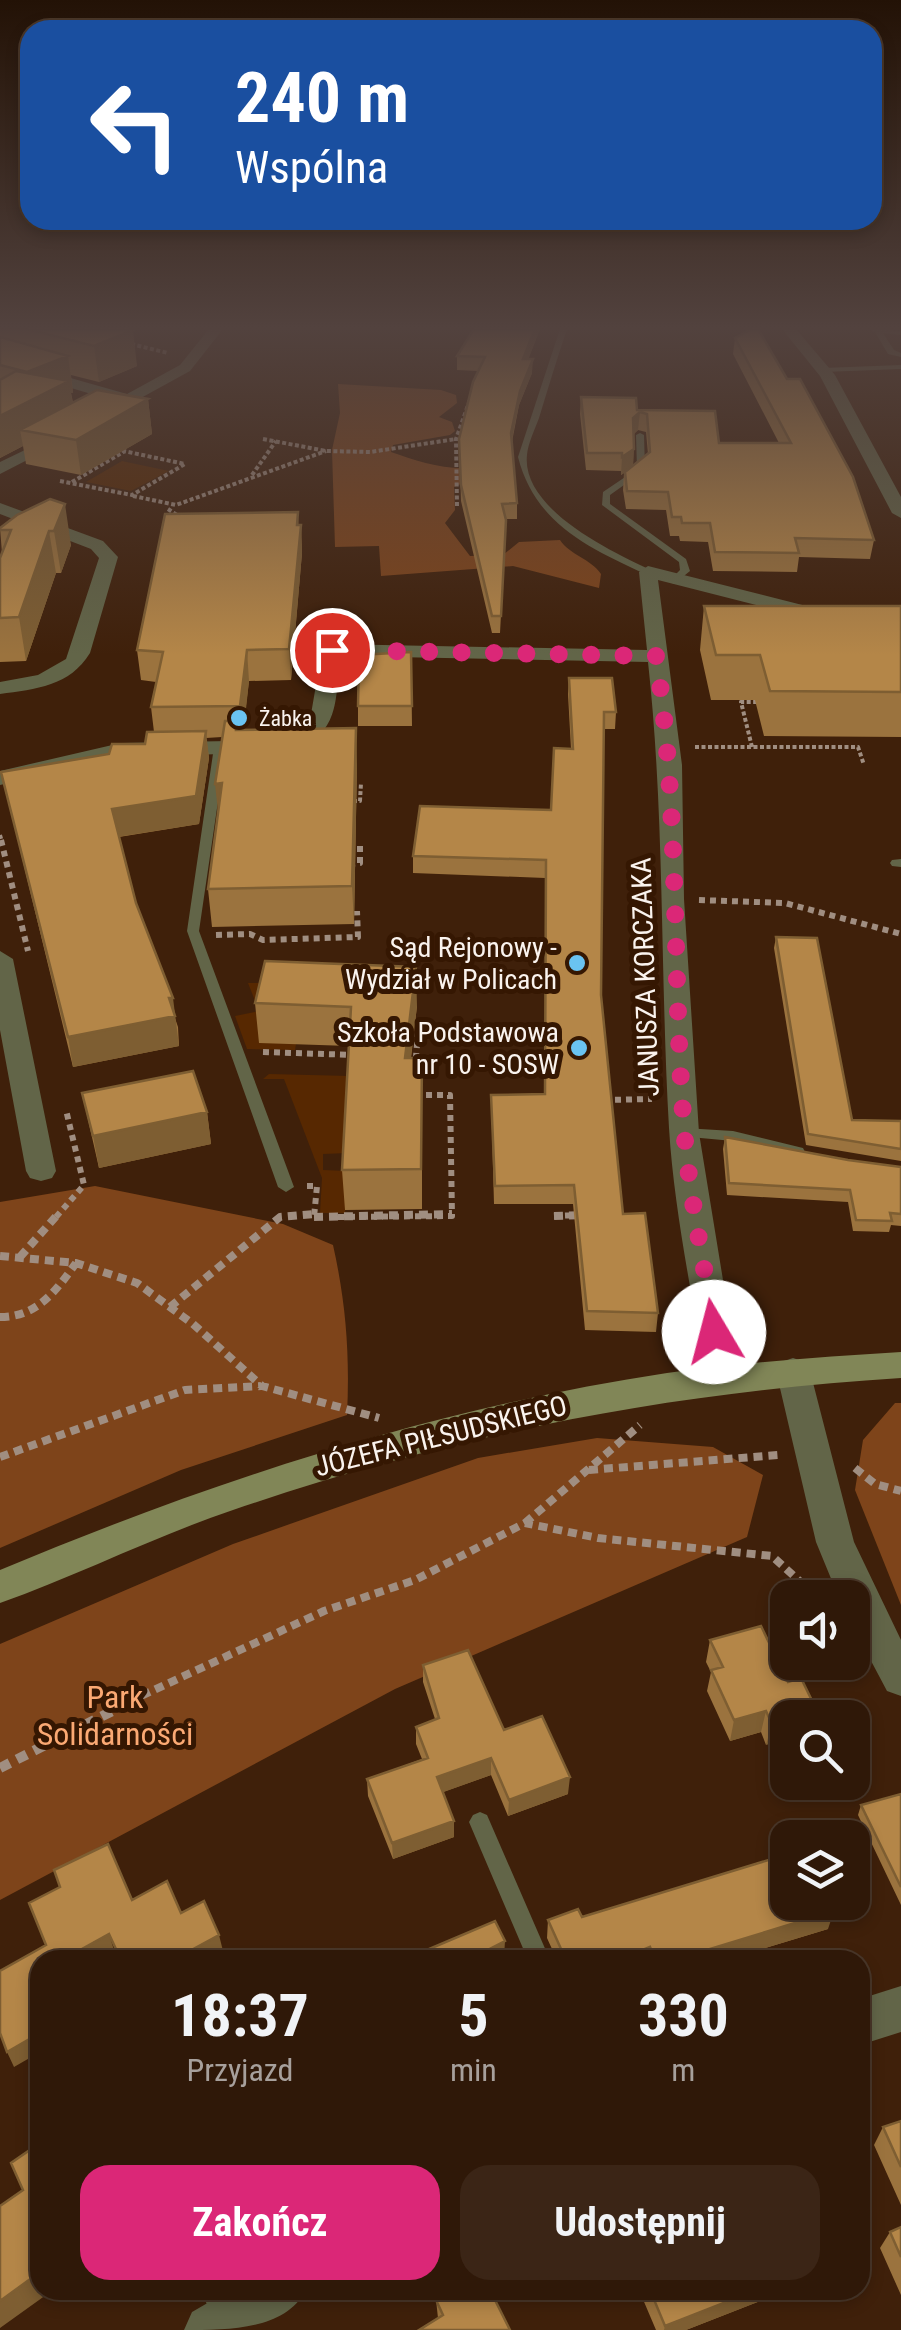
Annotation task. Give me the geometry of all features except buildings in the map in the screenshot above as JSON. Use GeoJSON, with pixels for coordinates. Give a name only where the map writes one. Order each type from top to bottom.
{"type":"FeatureCollection","features":[{"type":"Feature","properties":{"kind":"street"},"geometry":{"type":"LineString","coordinates":[[0,469],[59,438]]}},
{"type":"Feature","properties":{"kind":"street"},"geometry":{"type":"LineString","coordinates":[[860,438],[901,512]]}},
{"type":"Feature","properties":{"kind":"street"},"geometry":{"type":"LineString","coordinates":[[0,508],[97,545],[109,557],[80,653],[72,666],[49,678],[0,688]]}},
{"type":"Feature","properties":{"kind":"street"},"geometry":{"type":"LineString","coordinates":[[661,577],[836,618]]}},
{"type":"Feature","properties":{"kind":"street","name":"JANUSZA KORCZAKA"},"geometry":{"type":"LineString","coordinates":[[661,577],[656,656],[669,746],[684,1133],[722,1378]]}},
{"type":"Feature","properties":{"kind":"street"},"geometry":{"type":"LineString","coordinates":[[0,778],[120,750],[283,747],[309,737],[321,720],[332,650],[656,656]]}},
{"type":"Feature","properties":{"kind":"street"},"geometry":{"type":"LineString","coordinates":[[0,959],[40,1172]]}},
{"type":"Feature","properties":{"kind":"street","name":"JÓZEFA PIŁSUDSKIEGO"},"geometry":{"type":"LineString","coordinates":[[0,1587],[128,1532],[343,1458],[535,1412],[722,1378],[901,1365]]}},
{"type":"Feature","properties":{"kind":"street"},"geometry":{"type":"LineString","coordinates":[[793,1371],[836,1542],[858,1598],[901,1678]]}},
{"type":"Feature","properties":{"kind":"street"},"geometry":{"type":"LineString","coordinates":[[870,2019],[901,2009]]}},
{"type":"Feature","properties":{"kind":"street"},"geometry":{"type":"LineString","coordinates":[[217,2313],[253,2300]]}},
{"type":"Feature","properties":{"kind":"lane"},"geometry":{"type":"LineString","coordinates":[[528,438],[522,456],[524,474],[548,510],[592,546],[661,577],[684,571],[683,561],[606,505],[606,494],[641,470],[640,438]]}},
{"type":"Feature","properties":{"kind":"lane"},"geometry":{"type":"LineString","coordinates":[[220,747],[194,936],[286,1187]]}},
{"type":"Feature","properties":{"kind":"lane"},"geometry":{"type":"LineString","coordinates":[[684,1133],[733,1136],[808,1154]]}},
{"type":"Feature","properties":{"kind":"lane"},"geometry":{"type":"LineString","coordinates":[[480,1822],[535,1950]]}},
{"type":"Feature","properties":{"kind":"path"},"geometry":{"type":"LineString","coordinates":[[263,439],[326,451],[370,452],[456,438],[457,506]]}},
{"type":"Feature","properties":{"kind":"path"},"geometry":{"type":"LineString","coordinates":[[251,476],[276,442]]}},
{"type":"Feature","properties":{"kind":"path"},"geometry":{"type":"LineString","coordinates":[[110,448],[185,464],[132,496]]}},
{"type":"Feature","properties":{"kind":"path"},"geometry":{"type":"LineString","coordinates":[[60,481],[176,505],[326,451]]}},
{"type":"Feature","properties":{"kind":"path"},"geometry":{"type":"LineString","coordinates":[[71,483],[125,452]]}},
{"type":"Feature","properties":{"kind":"path"},"geometry":{"type":"LineString","coordinates":[[80,464],[98,468]]}},
{"type":"Feature","properties":{"kind":"path"},"geometry":{"type":"LineString","coordinates":[[168,509],[177,515]]}},
{"type":"Feature","properties":{"kind":"path"},"geometry":{"type":"LineString","coordinates":[[752,747],[740,702],[770,702],[766,691]]}},
{"type":"Feature","properties":{"kind":"path"},"geometry":{"type":"LineString","coordinates":[[669,746],[858,747],[864,765]]}},
{"type":"Feature","properties":{"kind":"path"},"geometry":{"type":"LineString","coordinates":[[342,801],[360,800],[360,782]]}},
{"type":"Feature","properties":{"kind":"path"},"geometry":{"type":"LineString","coordinates":[[349,868],[349,863],[360,863],[360,844]]}},
{"type":"Feature","properties":{"kind":"path"},"geometry":{"type":"LineString","coordinates":[[672,899],[785,902],[901,934]]}},
{"type":"Feature","properties":{"kind":"path"},"geometry":{"type":"LineString","coordinates":[[194,936],[250,934],[263,940],[358,937],[357,911]]}},
{"type":"Feature","properties":{"kind":"path"},"geometry":{"type":"LineString","coordinates":[[396,1057],[416,1058],[418,1033]]}},
{"type":"Feature","properties":{"kind":"path"},"geometry":{"type":"LineString","coordinates":[[237,1051],[356,1055]]}},
{"type":"Feature","properties":{"kind":"path"},"geometry":{"type":"LineString","coordinates":[[170,1308],[280,1217],[452,1216],[450,1095],[401,1094]]}},
{"type":"Feature","properties":{"kind":"path"},"geometry":{"type":"LineString","coordinates":[[587,1100],[663,1099]]}},
{"type":"Feature","properties":{"kind":"path"},"geometry":{"type":"LineString","coordinates":[[20,1257],[84,1185]]}},
{"type":"Feature","properties":{"kind":"path"},"geometry":{"type":"LineString","coordinates":[[286,1187],[316,1186],[314,1216]]}},
{"type":"Feature","properties":{"kind":"path"},"geometry":{"type":"LineString","coordinates":[[554,1216],[594,1215]]}},
{"type":"Feature","properties":{"kind":"path"},"geometry":{"type":"LineString","coordinates":[[0,1256],[76,1263],[137,1283],[262,1386]]}},
{"type":"Feature","properties":{"kind":"path"},"geometry":{"type":"LineString","coordinates":[[0,1317],[17,1319],[52,1298],[76,1263]]}},
{"type":"Feature","properties":{"kind":"path"},"geometry":{"type":"LineString","coordinates":[[0,1458],[184,1390],[262,1386],[385,1420]]}},
{"type":"Feature","properties":{"kind":"path"},"geometry":{"type":"LineString","coordinates":[[0,1768],[86,1722],[324,1611],[416,1580],[525,1523],[652,1415]]}},
{"type":"Feature","properties":{"kind":"path"},"geometry":{"type":"LineString","coordinates":[[843,1453],[864,1480],[901,1491]]}},
{"type":"Feature","properties":{"kind":"path"},"geometry":{"type":"LineString","coordinates":[[589,1470],[784,1454]]}},
{"type":"Feature","properties":{"kind":"path"},"geometry":{"type":"LineString","coordinates":[[525,1523],[598,1538],[772,1556],[798,1580]]}},
{"type":"Feature","properties":{"kind":"shaded area"},"geometry":{"type":"Polygon","coordinates":[[[122,461],[169,471],[131,491],[86,482],[122,461]]]}},
{"type":"Feature","properties":{"kind":"shaded area"},"geometry":{"type":"Polygon","coordinates":[[[248,983],[269,983],[259,1042],[296,1044],[295,1050],[247,1049],[235,1016],[259,1011],[248,983]]]}},
{"type":"Feature","properties":{"kind":"shaded area"},"geometry":{"type":"Polygon","coordinates":[[[269,1074],[350,1076],[348,1153],[323,1154],[323,1170],[347,1171],[345,1213],[320,1213],[322,1178],[284,1079],[263,1079],[269,1074]]]}},
{"type":"Feature","properties":{"kind":"green space"},"geometry":{"type":"Polygon","coordinates":[[[335,438],[434,438],[393,445],[391,452],[456,468],[478,467],[514,457],[513,479],[467,481],[454,487],[455,510],[445,523],[470,556],[503,555],[519,542],[560,540],[601,574],[599,588],[513,566],[381,576],[379,546],[335,547],[335,438]]]}},
{"type":"Feature","properties":{"kind":"green space"},"geometry":{"type":"Polygon","coordinates":[[[95,1186],[283,1224],[333,1245],[346,1329],[347,1415],[181,1470],[0,1548],[0,1202],[95,1186]]]}},
{"type":"Feature","properties":{"kind":"green space"},"geometry":{"type":"Polygon","coordinates":[[[895,1403],[901,1403],[901,1605],[855,1490],[863,1440],[895,1403]]]}},
{"type":"Feature","properties":{"kind":"green space","name":"Park Solidarności"},"geometry":{"type":"Polygon","coordinates":[[[597,1438],[713,1447],[763,1475],[747,1537],[395,1689],[0,1900],[0,1644],[233,1544],[478,1458],[597,1438]]]}},
{"type":"Feature","properties":{"kind":"place","name":"Żabka"},"geometry":{"type":"Point","coordinates":[239,718]}},
{"type":"Feature","properties":{"kind":"place","name":"Sąd Rejonowy - Wydział w Policach"},"geometry":{"type":"Point","coordinates":[577,963]}},
{"type":"Feature","properties":{"kind":"place","name":"Szkoła Podstawowa nr 10 - SOSW"},"geometry":{"type":"Point","coordinates":[579,1048]}},
{"type":"Feature","properties":{"kind":"route"},"geometry":{"type":"LineString","coordinates":[[332,650],[656,656],[668,730],[684,1133],[714,1332]]}}]}
